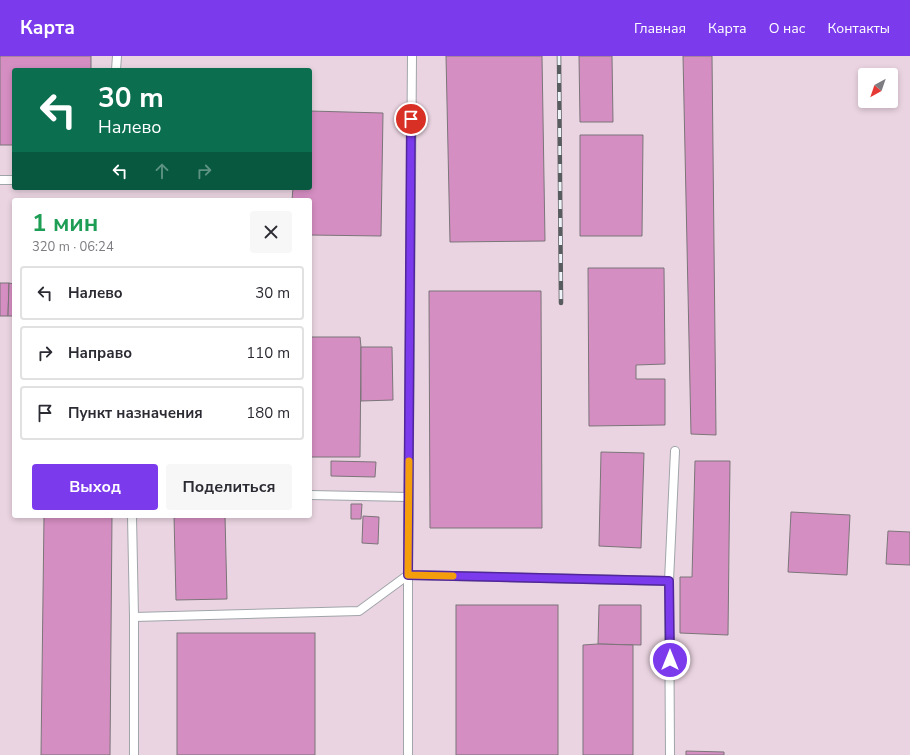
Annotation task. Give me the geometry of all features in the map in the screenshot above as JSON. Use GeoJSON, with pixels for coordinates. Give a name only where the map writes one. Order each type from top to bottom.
{"type":"FeatureCollection","features":[{"type":"Feature","properties":{"kind":"lane"},"geometry":{"type":"LineString","coordinates":[[116,68],[117,56]]}},
{"type":"Feature","properties":{"kind":"lane"},"geometry":{"type":"LineString","coordinates":[[408,755],[408,497],[412,56]]}},
{"type":"Feature","properties":{"kind":"lane"},"geometry":{"type":"LineString","coordinates":[[0,180],[12,180]]}},
{"type":"Feature","properties":{"kind":"lane"},"geometry":{"type":"LineString","coordinates":[[670,755],[669,581],[675,451]]}},
{"type":"Feature","properties":{"kind":"lane"},"geometry":{"type":"LineString","coordinates":[[312,495],[408,497]]}},
{"type":"Feature","properties":{"kind":"lane"},"geometry":{"type":"LineString","coordinates":[[132,518],[134,755]]}},
{"type":"Feature","properties":{"kind":"lane"},"geometry":{"type":"LineString","coordinates":[[134,617],[359,611],[408,575],[669,581]]}},
{"type":"Feature","properties":{"kind":"shaded area"},"geometry":{"type":"Polygon","coordinates":[[[0,56],[910,56],[910,755],[0,755],[0,56]]]}},
{"type":"Feature","properties":{"kind":"building"},"geometry":{"type":"Polygon","coordinates":[[[0,56],[91,56],[91,68],[12,68],[12,145],[0,145],[0,56]]]}},
{"type":"Feature","properties":{"kind":"building"},"geometry":{"type":"Polygon","coordinates":[[[446,56],[542,56],[545,241],[450,242],[446,56]]]}},
{"type":"Feature","properties":{"kind":"building"},"geometry":{"type":"Polygon","coordinates":[[[579,56],[612,56],[613,122],[580,122],[579,56]]]}},
{"type":"Feature","properties":{"kind":"building"},"geometry":{"type":"Polygon","coordinates":[[[683,56],[712,56],[716,435],[691,434],[683,56]]]}},
{"type":"Feature","properties":{"kind":"building"},"geometry":{"type":"Polygon","coordinates":[[[312,111],[383,113],[381,236],[312,235],[312,198],[292,198],[293,190],[312,190],[312,111]]]}},
{"type":"Feature","properties":{"kind":"building"},"geometry":{"type":"Polygon","coordinates":[[[580,135],[643,135],[642,236],[580,236],[580,135]]]}},
{"type":"Feature","properties":{"kind":"building"},"geometry":{"type":"Polygon","coordinates":[[[588,268],[664,268],[665,364],[636,365],[636,379],[665,379],[665,425],[589,426],[588,268]]]}},
{"type":"Feature","properties":{"kind":"building"},"geometry":{"type":"Polygon","coordinates":[[[0,283],[9,283],[8,316],[0,316],[0,283]]]}},
{"type":"Feature","properties":{"kind":"building"},"geometry":{"type":"Polygon","coordinates":[[[9,283],[12,284],[12,316],[8,316],[9,283]]]}},
{"type":"Feature","properties":{"kind":"building"},"geometry":{"type":"Polygon","coordinates":[[[429,291],[541,291],[542,528],[430,528],[429,291]]]}},
{"type":"Feature","properties":{"kind":"building"},"geometry":{"type":"Polygon","coordinates":[[[312,337],[360,337],[360,457],[312,457],[312,337]]]}},
{"type":"Feature","properties":{"kind":"building"},"geometry":{"type":"Polygon","coordinates":[[[361,347],[392,347],[393,400],[361,401],[361,347]]]}},
{"type":"Feature","properties":{"kind":"building"},"geometry":{"type":"Polygon","coordinates":[[[601,452],[644,453],[641,548],[599,546],[601,452]]]}},
{"type":"Feature","properties":{"kind":"building"},"geometry":{"type":"Polygon","coordinates":[[[331,461],[376,462],[375,477],[331,476],[331,461]]]}},
{"type":"Feature","properties":{"kind":"building"},"geometry":{"type":"Polygon","coordinates":[[[695,461],[730,461],[728,635],[680,633],[680,577],[692,577],[695,461]]]}},
{"type":"Feature","properties":{"kind":"building"},"geometry":{"type":"Polygon","coordinates":[[[351,504],[362,504],[361,519],[351,519],[351,504]]]}},
{"type":"Feature","properties":{"kind":"building"},"geometry":{"type":"Polygon","coordinates":[[[791,512],[850,515],[847,575],[788,572],[791,512]]]}},
{"type":"Feature","properties":{"kind":"building"},"geometry":{"type":"Polygon","coordinates":[[[363,516],[379,517],[378,544],[362,543],[363,516]]]}},
{"type":"Feature","properties":{"kind":"building"},"geometry":{"type":"Polygon","coordinates":[[[44,518],[112,518],[110,755],[41,755],[44,518]]]}},
{"type":"Feature","properties":{"kind":"building"},"geometry":{"type":"Polygon","coordinates":[[[174,518],[225,518],[227,599],[176,600],[174,518]]]}},
{"type":"Feature","properties":{"kind":"building"},"geometry":{"type":"Polygon","coordinates":[[[888,531],[910,532],[910,565],[886,564],[888,531]]]}},
{"type":"Feature","properties":{"kind":"building"},"geometry":{"type":"Polygon","coordinates":[[[456,605],[558,605],[558,755],[456,755],[456,605]]]}},
{"type":"Feature","properties":{"kind":"building"},"geometry":{"type":"Polygon","coordinates":[[[599,605],[641,605],[641,645],[598,644],[599,605]]]}},
{"type":"Feature","properties":{"kind":"building"},"geometry":{"type":"Polygon","coordinates":[[[177,633],[315,633],[315,755],[177,755],[177,633]]]}},
{"type":"Feature","properties":{"kind":"building"},"geometry":{"type":"Polygon","coordinates":[[[583,645],[633,645],[633,755],[583,755],[583,645]]]}},
{"type":"Feature","properties":{"kind":"building"},"geometry":{"type":"Polygon","coordinates":[[[686,751],[724,752],[724,755],[686,755],[686,751]]]}},
{"type":"Feature","properties":{"kind":"railway"},"geometry":{"type":"LineString","coordinates":[[559,56],[561,303]]}},
{"type":"Feature","properties":{"kind":"slow traffic"},"geometry":{"type":"LineString","coordinates":[[409,461],[408,575],[453,576]]}},
{"type":"Feature","properties":{"kind":"route"},"geometry":{"type":"LineString","coordinates":[[411,119],[408,575],[669,581],[670,660]]}}]}
